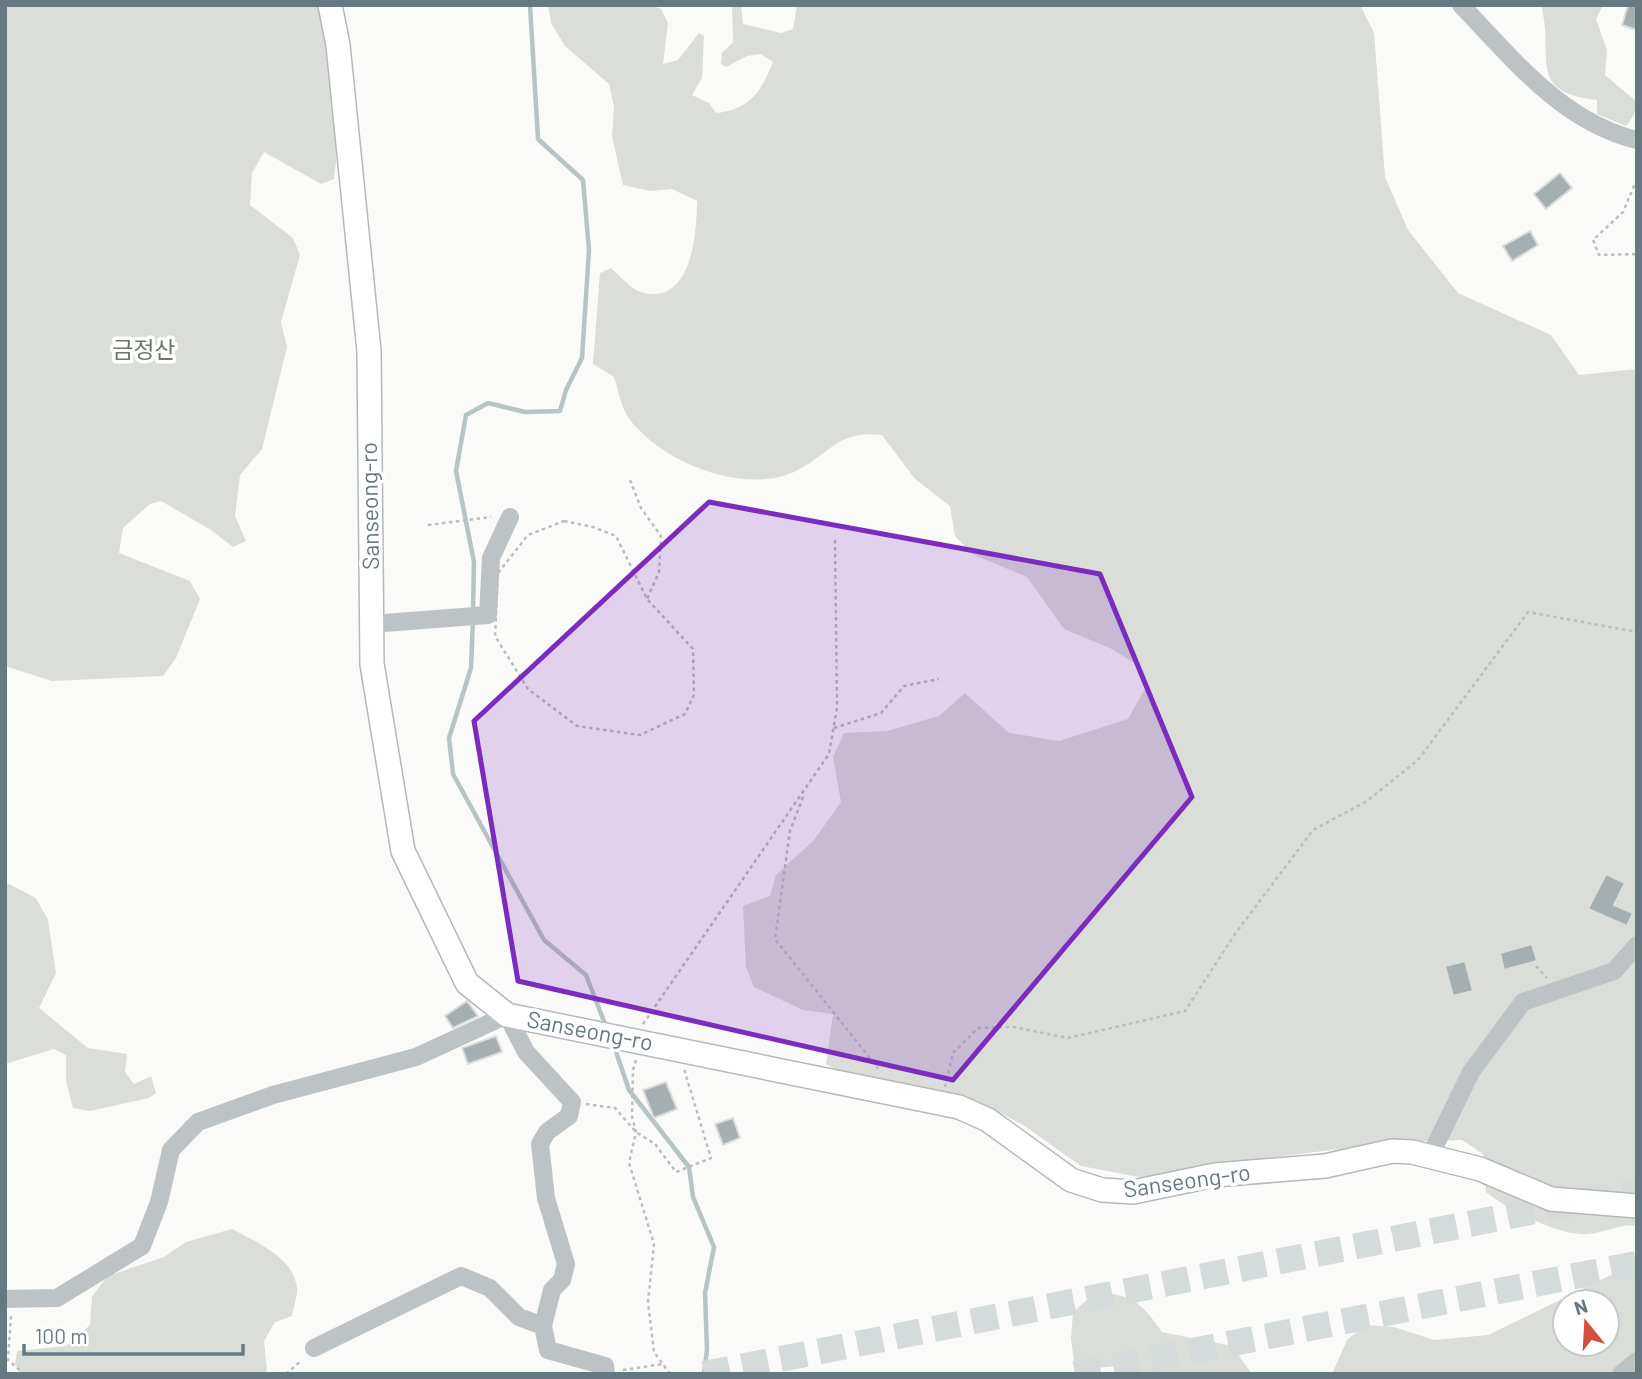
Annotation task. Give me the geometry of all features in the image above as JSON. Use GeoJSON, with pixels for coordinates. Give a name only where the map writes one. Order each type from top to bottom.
{"type":"FeatureCollection","features":[{"type":"Feature","properties":{"kind":"main road","name":"Sanseong-ro"},"geometry":{"type":"LineString","coordinates":[[330,5],[338,45],[369,351],[372,664],[403,851],[467,983],[507,1015],[959,1107],[988,1121],[1071,1180],[1116,1192],[1151,1190],[1239,1172],[1325,1166],[1392,1151],[1431,1154],[1480,1169],[1551,1199],[1637,1206]]}},
{"type":"Feature","properties":{"kind":"street"},"geometry":{"type":"LineString","coordinates":[[1461,5],[1529,76],[1578,117],[1615,135],[1637,140]]}},
{"type":"Feature","properties":{"kind":"street"},"geometry":{"type":"LineString","coordinates":[[371,624],[488,615],[492,558],[510,517]]}},
{"type":"Feature","properties":{"kind":"street"},"geometry":{"type":"LineString","coordinates":[[1431,1154],[1471,1072],[1522,1002],[1614,971],[1637,945]]}},
{"type":"Feature","properties":{"kind":"street"},"geometry":{"type":"LineString","coordinates":[[10,1299],[57,1298],[142,1246],[159,1202],[170,1150],[198,1122],[273,1095],[416,1057],[507,1015],[526,1052],[572,1102],[569,1116],[547,1132],[540,1144],[546,1198],[566,1264],[562,1280],[552,1290],[543,1326],[548,1350],[605,1366],[606,1372]]}},
{"type":"Feature","properties":{"kind":"street"},"geometry":{"type":"LineString","coordinates":[[314,1348],[461,1276],[490,1288],[519,1317],[543,1326]]}},
{"type":"Feature","properties":{"kind":"street"},"geometry":{"type":"LineString","coordinates":[[1621,1374],[1637,1361]]}},
{"type":"Feature","properties":{"kind":"path"},"geometry":{"type":"LineString","coordinates":[[1637,180],[1623,212],[1593,240],[1599,255],[1637,254]]}},
{"type":"Feature","properties":{"kind":"path"},"geometry":{"type":"LineString","coordinates":[[630,480],[641,508],[661,536],[659,572],[647,599]]}},
{"type":"Feature","properties":{"kind":"path"},"geometry":{"type":"LineString","coordinates":[[428,525],[476,519]]}},
{"type":"Feature","properties":{"kind":"path"},"geometry":{"type":"LineString","coordinates":[[564,521],[593,527],[616,536],[647,599],[693,649],[694,695],[685,714],[640,735],[577,726],[528,689],[495,636],[498,573],[528,536],[564,521]]}},
{"type":"Feature","properties":{"kind":"path"},"geometry":{"type":"LineString","coordinates":[[615,1035],[686,957],[805,792],[829,754],[837,708],[833,610],[835,538]]}},
{"type":"Feature","properties":{"kind":"path"},"geometry":{"type":"LineString","coordinates":[[941,1104],[953,1053],[978,1028],[1013,1027],[1068,1038],[1185,1010],[1235,934],[1313,830],[1367,801],[1418,760],[1528,612],[1637,632]]}},
{"type":"Feature","properties":{"kind":"path"},"geometry":{"type":"LineString","coordinates":[[834,727],[881,713],[904,687],[939,679]]}},
{"type":"Feature","properties":{"kind":"path"},"geometry":{"type":"LineString","coordinates":[[805,792],[790,831],[775,939],[901,1096]]}},
{"type":"Feature","properties":{"kind":"path"},"geometry":{"type":"LineString","coordinates":[[572,1102],[615,1108],[636,1132],[655,1143],[676,1172],[711,1158],[678,1049]]}},
{"type":"Feature","properties":{"kind":"path"},"geometry":{"type":"LineString","coordinates":[[633,1082],[632,1108],[636,1132],[629,1163],[654,1244],[648,1303],[654,1352],[670,1374]]}},
{"type":"Feature","properties":{"kind":"path"},"geometry":{"type":"LineString","coordinates":[[10,1299],[8,1360],[24,1374]]}},
{"type":"Feature","properties":{"kind":"path"},"geometry":{"type":"LineString","coordinates":[[286,1374],[314,1348]]}},
{"type":"Feature","properties":{"kind":"path"},"geometry":{"type":"LineString","coordinates":[[606,1372],[645,1369],[663,1364]]}},
{"type":"Feature","properties":{"kind":"highlighted area"},"geometry":{"type":"Polygon","coordinates":[[[709,502],[1100,574],[1192,797],[953,1080],[518,981],[474,721],[709,502]]]}},
{"type":"Feature","properties":{"kind":"green space","name":"금정산"},"geometry":{"type":"Polygon","coordinates":[[[5,5],[324,5],[338,143],[334,179],[321,184],[264,152],[252,173],[250,205],[293,238],[300,255],[281,322],[287,347],[262,449],[240,475],[235,516],[246,541],[233,547],[211,530],[161,501],[150,504],[123,528],[119,553],[190,581],[200,599],[176,658],[163,676],[52,681],[5,666],[5,5]]]}},
{"type":"Feature","properties":{"kind":"green space"},"geometry":{"type":"Polygon","coordinates":[[[548,5],[650,5],[661,9],[668,23],[663,64],[678,60],[699,33],[704,36],[702,78],[692,95],[709,103],[716,113],[738,108],[753,97],[764,82],[773,62],[761,54],[747,56],[726,67],[721,64],[722,53],[733,42],[732,5],[741,5],[743,24],[781,33],[793,29],[797,5],[1360,5],[1374,33],[1385,177],[1408,230],[1458,293],[1551,335],[1579,375],[1637,369],[1637,1202],[1548,1195],[1484,1169],[1483,1154],[1462,1140],[1398,1142],[1283,1156],[1159,1181],[1081,1166],[1023,1125],[989,1107],[944,1093],[846,1074],[826,1064],[833,1014],[803,1010],[754,987],[746,967],[743,906],[770,896],[776,875],[814,840],[841,802],[833,757],[844,733],[887,731],[939,716],[965,693],[1009,733],[1059,741],[1128,719],[1146,687],[1142,668],[1112,649],[1064,629],[1027,577],[972,554],[955,536],[950,506],[915,479],[882,435],[867,434],[845,439],[796,471],[775,478],[753,479],[729,477],[704,470],[660,448],[642,433],[626,413],[614,377],[593,364],[600,273],[611,268],[641,292],[658,294],[671,289],[681,279],[688,265],[695,232],[697,201],[672,189],[650,191],[623,185],[612,137],[614,107],[609,84],[565,46],[551,23],[548,5]]]}},
{"type":"Feature","properties":{"kind":"green space"},"geometry":{"type":"Polygon","coordinates":[[[1541,5],[1603,5],[1596,19],[1607,50],[1605,75],[1637,102],[1634,115],[1626,126],[1597,114],[1597,100],[1574,96],[1560,89],[1551,80],[1547,69],[1541,5]]]}},
{"type":"Feature","properties":{"kind":"green space"},"geometry":{"type":"Polygon","coordinates":[[[5,882],[36,898],[48,920],[56,973],[39,1008],[88,1048],[127,1054],[125,1072],[134,1084],[151,1076],[156,1093],[149,1098],[90,1111],[73,1108],[66,1081],[66,1055],[54,1049],[5,1064],[5,882]]]}},
{"type":"Feature","properties":{"kind":"green space"},"geometry":{"type":"Polygon","coordinates":[[[1485,1176],[1637,1210],[1637,1226],[1588,1234],[1549,1227],[1520,1214],[1486,1192],[1485,1176]]]}},
{"type":"Feature","properties":{"kind":"green space"},"geometry":{"type":"Polygon","coordinates":[[[232,1229],[272,1251],[281,1259],[289,1267],[297,1288],[292,1316],[275,1322],[264,1341],[267,1369],[265,1374],[21,1374],[15,1364],[17,1351],[66,1346],[90,1325],[92,1296],[108,1276],[164,1257],[186,1242],[232,1229]]]}},
{"type":"Feature","properties":{"kind":"green space"},"geometry":{"type":"Polygon","coordinates":[[[1637,1257],[1637,1374],[1332,1374],[1347,1340],[1365,1325],[1394,1327],[1434,1340],[1488,1335],[1551,1304],[1551,1358],[1621,1358],[1621,1288],[1584,1288],[1617,1272],[1637,1257]]]}},
{"type":"Feature","properties":{"kind":"green space"},"geometry":{"type":"Polygon","coordinates":[[[1096,1292],[1119,1295],[1135,1302],[1162,1332],[1232,1346],[1252,1374],[1141,1374],[1137,1364],[1075,1370],[1071,1338],[1073,1312],[1096,1292]]]}},
{"type":"Feature","properties":{"kind":"building"},"geometry":{"type":"Polygon","coordinates":[[[1628,5],[1637,5],[1637,30],[1622,25],[1628,5]]]}},
{"type":"Feature","properties":{"kind":"building"},"geometry":{"type":"Polygon","coordinates":[[[1560,173],[1572,188],[1546,209],[1534,194],[1560,173]]]}},
{"type":"Feature","properties":{"kind":"building"},"geometry":{"type":"Polygon","coordinates":[[[1530,231],[1538,245],[1512,261],[1503,246],[1530,231]]]}},
{"type":"Feature","properties":{"kind":"building"},"geometry":{"type":"Polygon","coordinates":[[[1606,874],[1625,883],[1614,905],[1633,913],[1627,926],[1588,909],[1606,874]]]}},
{"type":"Feature","properties":{"kind":"building"},"geometry":{"type":"Polygon","coordinates":[[[1532,944],[1537,961],[1504,970],[1500,953],[1532,944]]]}},
{"type":"Feature","properties":{"kind":"building"},"geometry":{"type":"Polygon","coordinates":[[[1465,961],[1473,991],[1453,996],[1445,966],[1465,961]]]}},
{"type":"Feature","properties":{"kind":"building"},"geometry":{"type":"Polygon","coordinates":[[[467,1001],[478,1016],[453,1028],[445,1016],[467,1001]]]}},
{"type":"Feature","properties":{"kind":"building"},"geometry":{"type":"Polygon","coordinates":[[[496,1036],[502,1052],[468,1064],[462,1048],[496,1036]]]}},
{"type":"Feature","properties":{"kind":"building"},"geometry":{"type":"Polygon","coordinates":[[[666,1082],[677,1109],[654,1118],[643,1090],[666,1082]]]}},
{"type":"Feature","properties":{"kind":"building"},"geometry":{"type":"Polygon","coordinates":[[[733,1118],[740,1138],[723,1145],[715,1124],[733,1118]]]}},
{"type":"Feature","properties":{"kind":"waterway"},"geometry":{"type":"LineString","coordinates":[[473,611],[474,562],[456,471],[466,415],[488,403],[525,412],[560,411],[566,390],[582,358],[589,250],[583,180],[538,139],[530,5]]}},
{"type":"Feature","properties":{"kind":"waterway"},"geometry":{"type":"LineString","coordinates":[[473,619],[471,668],[449,738],[453,774],[544,940],[586,975],[607,1029]]}},
{"type":"Feature","properties":{"kind":"waterway"},"geometry":{"type":"LineString","coordinates":[[613,1043],[629,1090],[689,1167],[693,1197],[714,1247],[705,1293],[707,1350],[704,1374]]}},
{"type":"Feature","properties":{"kind":"tunnel"},"geometry":{"type":"LineString","coordinates":[[704,1374],[1637,1191]]}},
{"type":"Feature","properties":{"kind":"tunnel"},"geometry":{"type":"LineString","coordinates":[[1075,1374],[1637,1264]]}}]}
